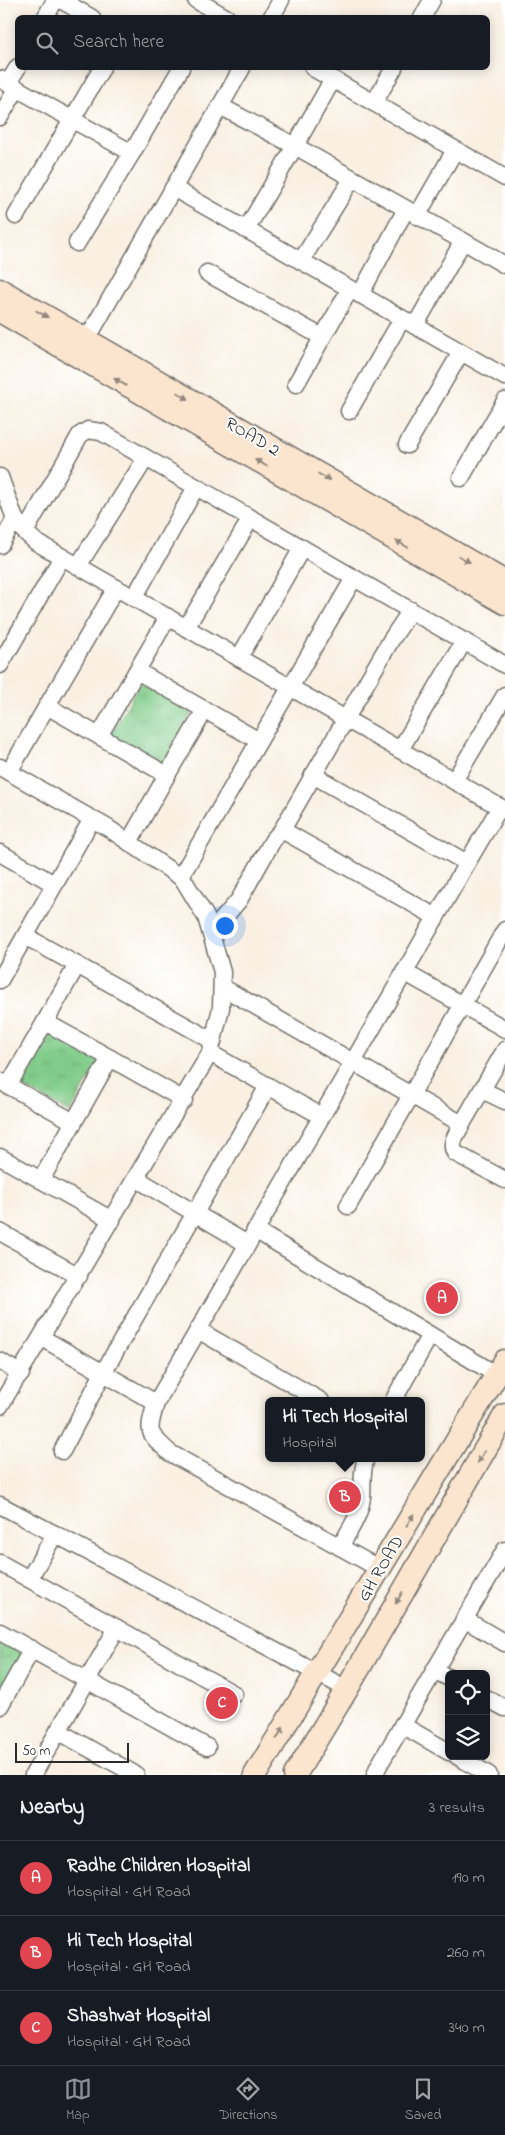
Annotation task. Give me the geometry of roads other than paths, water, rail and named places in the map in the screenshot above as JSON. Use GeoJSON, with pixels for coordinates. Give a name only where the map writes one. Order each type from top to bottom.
{"type":"FeatureCollection","features":[{"type":"Feature","properties":{"kind":"street"},"geometry":{"type":"LineString","coordinates":[[48,15],[55,0]]}},
{"type":"Feature","properties":{"kind":"street"},"geometry":{"type":"LineString","coordinates":[[61,0],[87,15]]}},
{"type":"Feature","properties":{"kind":"street"},"geometry":{"type":"LineString","coordinates":[[196,0],[216,15]]}},
{"type":"Feature","properties":{"kind":"street"},"geometry":{"type":"LineString","coordinates":[[273,15],[281,0]]}},
{"type":"Feature","properties":{"kind":"street"},"geometry":{"type":"LineString","coordinates":[[424,15],[432,0]]}},
{"type":"Feature","properties":{"kind":"street"},"geometry":{"type":"LineString","coordinates":[[0,117],[8,83],[16,70]]}},
{"type":"Feature","properties":{"kind":"street"},"geometry":{"type":"LineString","coordinates":[[16,216],[101,70]]}},
{"type":"Feature","properties":{"kind":"street"},"geometry":{"type":"LineString","coordinates":[[77,243],[180,70]]}},
{"type":"Feature","properties":{"kind":"street"},"geometry":{"type":"LineString","coordinates":[[82,348],[241,70]]}},
{"type":"Feature","properties":{"kind":"street"},"geometry":{"type":"LineString","coordinates":[[317,70],[505,178]]}},
{"type":"Feature","properties":{"kind":"street"},"geometry":{"type":"LineString","coordinates":[[374,103],[393,70]]}},
{"type":"Feature","properties":{"kind":"street"},"geometry":{"type":"LineString","coordinates":[[246,230],[333,79]]}},
{"type":"Feature","properties":{"kind":"street"},"geometry":{"type":"LineString","coordinates":[[8,83],[132,153]]}},
{"type":"Feature","properties":{"kind":"street"},"geometry":{"type":"LineString","coordinates":[[220,106],[295,146],[505,265]]}},
{"type":"Feature","properties":{"kind":"street"},"geometry":{"type":"LineString","coordinates":[[296,384],[322,337],[455,150]]}},
{"type":"Feature","properties":{"kind":"street"},"geometry":{"type":"LineString","coordinates":[[301,261],[352,179]]}},
{"type":"Feature","properties":{"kind":"street"},"geometry":{"type":"LineString","coordinates":[[173,188],[505,377]]}},
{"type":"Feature","properties":{"kind":"street"},"geometry":{"type":"LineString","coordinates":[[349,411],[463,241]]}},
{"type":"Feature","properties":{"kind":"street"},"geometry":{"type":"LineString","coordinates":[[208,273],[322,337]]}},
{"type":"Feature","properties":{"kind":"street","name":"ROAD 2"},"geometry":{"type":"LineString","coordinates":[[0,290],[82,348],[505,603]]}},
{"type":"Feature","properties":{"kind":"street","name":"ROAD 2"},"geometry":{"type":"LineString","coordinates":[[0,311],[82,348],[505,582]]}},
{"type":"Feature","properties":{"kind":"street"},"geometry":{"type":"LineString","coordinates":[[407,446],[461,352]]}},
{"type":"Feature","properties":{"kind":"street"},"geometry":{"type":"LineString","coordinates":[[461,478],[505,401]]}},
{"type":"Feature","properties":{"kind":"street"},"geometry":{"type":"LineString","coordinates":[[0,545],[20,525],[80,435],[88,430],[101,432],[505,665]]}},
{"type":"Feature","properties":{"kind":"street"},"geometry":{"type":"LineString","coordinates":[[78,566],[146,458]]}},
{"type":"Feature","properties":{"kind":"street"},"geometry":{"type":"LineString","coordinates":[[0,477],[20,525],[36,542],[502,808],[467,863],[156,1402],[150,1425],[151,1436],[170,1453],[380,1569]]}},
{"type":"Feature","properties":{"kind":"street"},"geometry":{"type":"LineString","coordinates":[[134,598],[196,487]]}},
{"type":"Feature","properties":{"kind":"street"},"geometry":{"type":"LineString","coordinates":[[186,628],[251,518]]}},
{"type":"Feature","properties":{"kind":"street"},"geometry":{"type":"LineString","coordinates":[[238,658],[302,548]]}},
{"type":"Feature","properties":{"kind":"street"},"geometry":{"type":"LineString","coordinates":[[0,665],[62,557]]}},
{"type":"Feature","properties":{"kind":"street"},"geometry":{"type":"LineString","coordinates":[[180,876],[354,578]]}},
{"type":"Feature","properties":{"kind":"street"},"geometry":{"type":"LineString","coordinates":[[0,1406],[21,1374],[184,1100],[212,1047],[221,1008],[222,972],[211,933],[206,918],[180,876],[92,819],[4,770],[47,706],[116,588]]}},
{"type":"Feature","properties":{"kind":"street"},"geometry":{"type":"LineString","coordinates":[[211,933],[239,900],[410,610]]}},
{"type":"Feature","properties":{"kind":"street"},"geometry":{"type":"LineString","coordinates":[[99,736],[168,617]]}},
{"type":"Feature","properties":{"kind":"street"},"geometry":{"type":"LineString","coordinates":[[400,750],[464,641]]}},
{"type":"Feature","properties":{"kind":"street"},"geometry":{"type":"LineString","coordinates":[[137,671],[259,741]]}},
{"type":"Feature","properties":{"kind":"street"},"geometry":{"type":"LineString","coordinates":[[454,781],[505,694]]}},
{"type":"Feature","properties":{"kind":"street"},"geometry":{"type":"LineString","coordinates":[[47,706],[167,775]]}},
{"type":"Feature","properties":{"kind":"street"},"geometry":{"type":"LineString","coordinates":[[129,842],[205,710]]}},
{"type":"Feature","properties":{"kind":"street"},"geometry":{"type":"LineString","coordinates":[[313,775],[467,863]]}},
{"type":"Feature","properties":{"kind":"street"},"geometry":{"type":"LineString","coordinates":[[0,980],[92,819]]}},
{"type":"Feature","properties":{"kind":"street"},"geometry":{"type":"LineString","coordinates":[[282,830],[436,918]]}},
{"type":"Feature","properties":{"kind":"street"},"geometry":{"type":"LineString","coordinates":[[0,853],[54,884]]}},
{"type":"Feature","properties":{"kind":"street"},"geometry":{"type":"LineString","coordinates":[[348,1206],[505,930]]}},
{"type":"Feature","properties":{"kind":"street"},"geometry":{"type":"LineString","coordinates":[[25,936],[77,965],[212,1047],[268,1086],[322,1116]]}},
{"type":"Feature","properties":{"kind":"street"},"geometry":{"type":"LineString","coordinates":[[74,1122],[4,1083],[45,1022],[77,965]]}},
{"type":"Feature","properties":{"kind":"street"},"geometry":{"type":"LineString","coordinates":[[404,972],[505,1029]]}},
{"type":"Feature","properties":{"kind":"street"},"geometry":{"type":"LineString","coordinates":[[222,988],[462,1124]]}},
{"type":"Feature","properties":{"kind":"street"},"geometry":{"type":"LineString","coordinates":[[45,1022],[184,1100]]}},
{"type":"Feature","properties":{"kind":"street"},"geometry":{"type":"LineString","coordinates":[[505,1050],[462,1124],[453,1141],[452,1148],[456,1153],[505,1180]]}},
{"type":"Feature","properties":{"kind":"street"},"geometry":{"type":"LineString","coordinates":[[41,1180],[110,1058]]}},
{"type":"Feature","properties":{"kind":"street"},"geometry":{"type":"LineString","coordinates":[[62,1451],[103,1373],[268,1086]]}},
{"type":"Feature","properties":{"kind":"street"},"geometry":{"type":"LineString","coordinates":[[482,1090],[505,1101]]}},
{"type":"Feature","properties":{"kind":"street"},"geometry":{"type":"LineString","coordinates":[[0,1157],[112,1220]]}},
{"type":"Feature","properties":{"kind":"street"},"geometry":{"type":"LineString","coordinates":[[137,1179],[194,1213],[251,1237],[430,1335],[501,1368]]}},
{"type":"Feature","properties":{"kind":"street"},"geometry":{"type":"LineString","coordinates":[[0,1232],[79,1276]]}},
{"type":"Feature","properties":{"kind":"street"},"geometry":{"type":"LineString","coordinates":[[198,1330],[314,1397]]}},
{"type":"Feature","properties":{"kind":"street"},"geometry":{"type":"LineString","coordinates":[[395,1397],[430,1335]]}},
{"type":"Feature","properties":{"kind":"street"},"geometry":{"type":"LineString","coordinates":[[42,1338],[156,1402]]}},
{"type":"Feature","properties":{"kind":"street"},"geometry":{"type":"LineString","coordinates":[[0,1361],[21,1374]]}},
{"type":"Feature","properties":{"kind":"street","name":"GH ROAD"},"geometry":{"type":"LineString","coordinates":[[255,1775],[501,1368]]}},
{"type":"Feature","properties":{"kind":"street","name":"GH ROAD"},"geometry":{"type":"LineString","coordinates":[[295,1775],[347,1689],[505,1415]]}},
{"type":"Feature","properties":{"kind":"street"},"geometry":{"type":"LineString","coordinates":[[340,1547],[359,1508],[362,1496],[361,1481],[365,1462]]}},
{"type":"Feature","properties":{"kind":"street"},"geometry":{"type":"LineString","coordinates":[[0,1505],[347,1689]]}},
{"type":"Feature","properties":{"kind":"street"},"geometry":{"type":"LineString","coordinates":[[29,1579],[55,1534]]}},
{"type":"Feature","properties":{"kind":"street"},"geometry":{"type":"LineString","coordinates":[[375,1775],[402,1725],[442,1674],[464,1619],[499,1574],[505,1550]]}},
{"type":"Feature","properties":{"kind":"street"},"geometry":{"type":"LineString","coordinates":[[0,1562],[234,1694]]}},
{"type":"Feature","properties":{"kind":"street"},"geometry":{"type":"LineString","coordinates":[[464,1619],[505,1643]]}},
{"type":"Feature","properties":{"kind":"street"},"geometry":{"type":"LineString","coordinates":[[33,1775],[117,1628]]}},
{"type":"Feature","properties":{"kind":"street"},"geometry":{"type":"LineString","coordinates":[[0,1632],[206,1747]]}},
{"type":"Feature","properties":{"kind":"street"},"geometry":{"type":"LineString","coordinates":[[0,1706],[32,1649]]}},
{"type":"Feature","properties":{"kind":"street"},"geometry":{"type":"LineString","coordinates":[[490,1700],[505,1708]]}},
{"type":"Feature","properties":{"kind":"street"},"geometry":{"type":"LineString","coordinates":[[402,1725],[445,1750]]}},
{"type":"Feature","properties":{"kind":"street"},"geometry":{"type":"LineString","coordinates":[[58,1731],[136,1775]]}},
{"type":"Feature","properties":{"kind":"street"},"geometry":{"type":"LineString","coordinates":[[464,1760],[489,1775]]}},
{"type":"Feature","properties":{"kind":"place","name":"Radhe Children Hospital"},"geometry":{"type":"Point","coordinates":[442,1298]}},
{"type":"Feature","properties":{"kind":"place","name":"Hi Tech Hospital"},"geometry":{"type":"Point","coordinates":[345,1497]}},
{"type":"Feature","properties":{"kind":"place","name":"Shashvat Hospital"},"geometry":{"type":"Point","coordinates":[222,1703]}}]}
